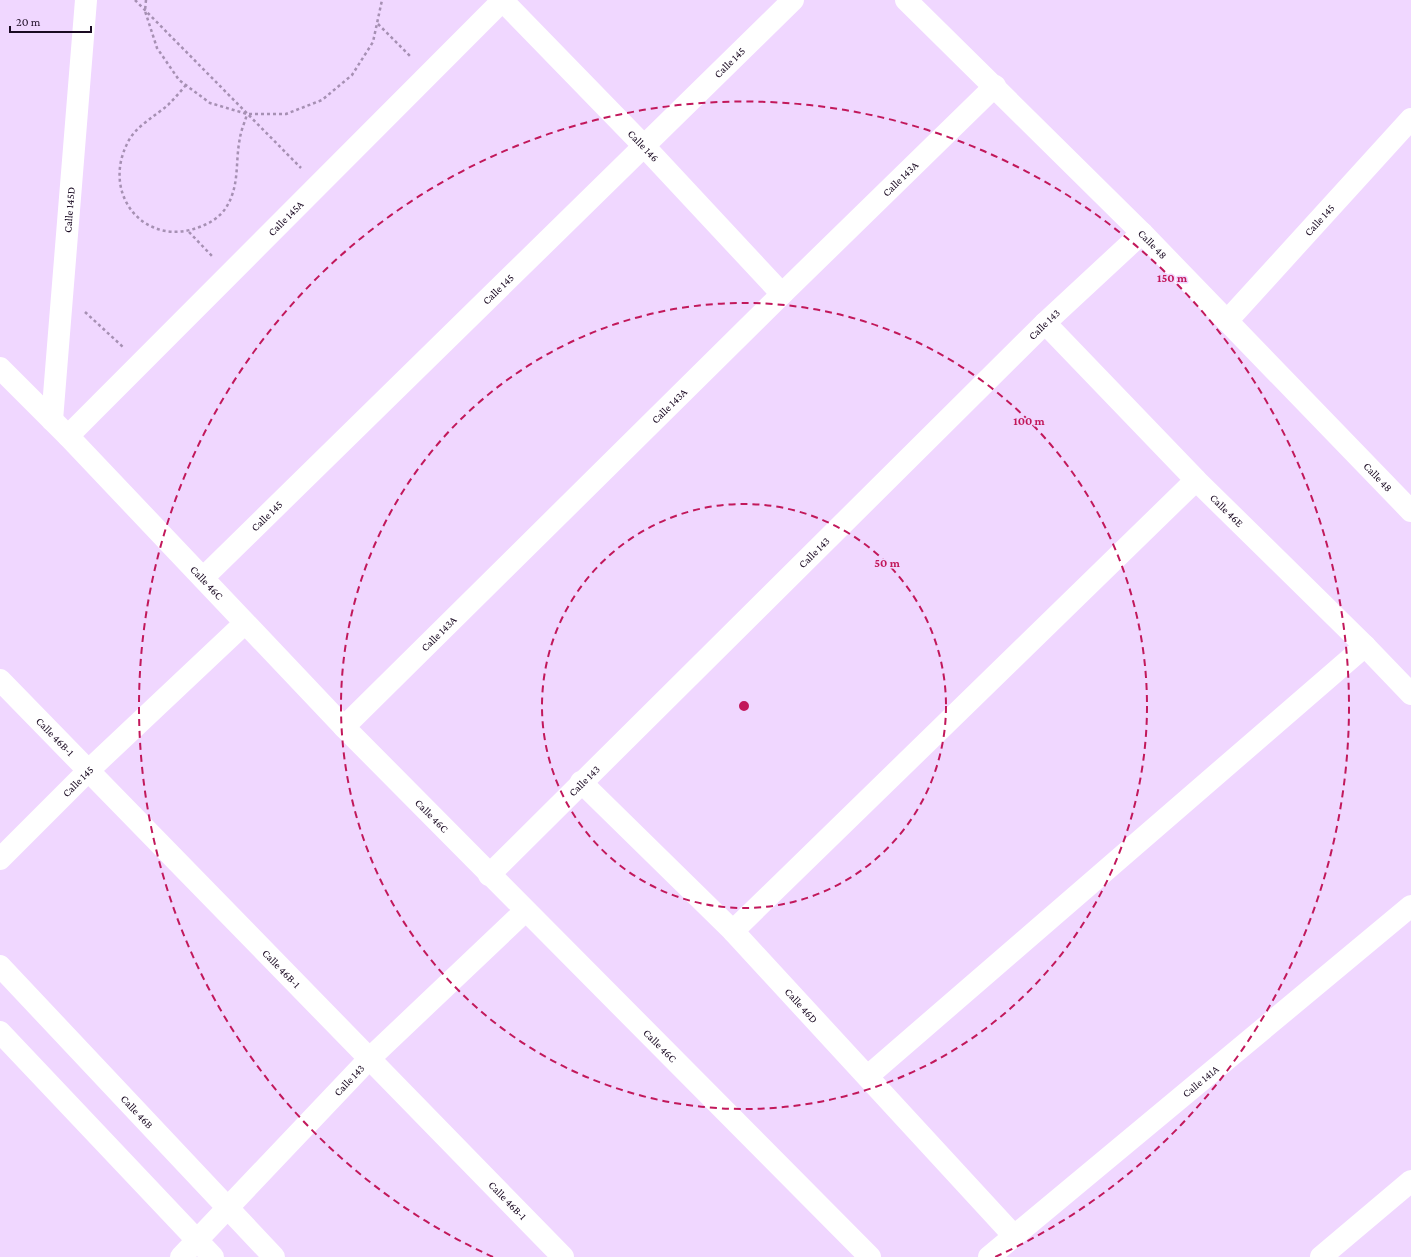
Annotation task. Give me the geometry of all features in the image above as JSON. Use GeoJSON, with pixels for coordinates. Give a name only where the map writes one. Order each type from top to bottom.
{"type":"FeatureCollection","features":[{"type":"Feature","properties":{"kind":"street","name":"Calle 145D"},"geometry":{"type":"LineString","coordinates":[[52,420],[86,0]]}},
{"type":"Feature","properties":{"kind":"street","name":"Calle 146"},"geometry":{"type":"LineString","coordinates":[[503,0],[644,146],[782,294]]}},
{"type":"Feature","properties":{"kind":"street","name":"Calle 145A"},"geometry":{"type":"LineString","coordinates":[[68,436],[503,0]]}},
{"type":"Feature","properties":{"kind":"street","name":"Calle 145"},"geometry":{"type":"LineString","coordinates":[[203,578],[793,0]]}},
{"type":"Feature","properties":{"kind":"street","name":"Calle 48"},"geometry":{"type":"LineString","coordinates":[[915,3],[995,86],[1142,233],[1411,511]]}},
{"type":"Feature","properties":{"kind":"street","name":"Calle 143A"},"geometry":{"type":"LineString","coordinates":[[344,727],[782,294],[995,86]]}},
{"type":"Feature","properties":{"kind":"street","name":"Calle 145"},"geometry":{"type":"LineString","coordinates":[[1227,321],[1411,119]]}},
{"type":"Feature","properties":{"kind":"street","name":"Calle 143"},"geometry":{"type":"LineString","coordinates":[[489,875],[1045,323],[1142,233]]}},
{"type":"Feature","properties":{"kind":"street","name":"Calle 46E"},"geometry":{"type":"LineString","coordinates":[[1045,323],[1196,480],[1365,646],[1411,694]]}},
{"type":"Feature","properties":{"kind":"street","name":"Calle 46C"},"geometry":{"type":"LineString","coordinates":[[0,368],[68,436],[344,727],[489,875],[870,1257]]}},
{"type":"Feature","properties":{"kind":"street"},"geometry":{"type":"LineString","coordinates":[[733,931],[1196,480]]}},
{"type":"Feature","properties":{"kind":"street","name":"Calle 145"},"geometry":{"type":"LineString","coordinates":[[0,859],[89,770],[245,623]]}},
{"type":"Feature","properties":{"kind":"street"},"geometry":{"type":"LineString","coordinates":[[868,1076],[1365,646]]}},
{"type":"Feature","properties":{"kind":"street","name":"Calle 46B-1"},"geometry":{"type":"LineString","coordinates":[[0,680],[368,1059],[563,1257]]}},
{"type":"Feature","properties":{"kind":"street","name":"Calle 46D"},"geometry":{"type":"LineString","coordinates":[[581,782],[733,931],[1014,1236]]}},
{"type":"Feature","properties":{"kind":"street","name":"Calle 141A"},"geometry":{"type":"LineString","coordinates":[[989,1257],[1411,906]]}},
{"type":"Feature","properties":{"kind":"street","name":"Calle 143"},"geometry":{"type":"LineString","coordinates":[[181,1257],[368,1059],[525,911]]}},
{"type":"Feature","properties":{"kind":"street","name":"Calle 46B"},"geometry":{"type":"LineString","coordinates":[[0,966],[226,1208],[274,1257]]}},
{"type":"Feature","properties":{"kind":"street"},"geometry":{"type":"LineString","coordinates":[[0,1032],[213,1257]]}},
{"type":"Feature","properties":{"kind":"street"},"geometry":{"type":"LineString","coordinates":[[1320,1257],[1411,1180]]}},
{"type":"Feature","properties":{"kind":"path"},"geometry":{"type":"LineString","coordinates":[[135,0],[318,186]]}},
{"type":"Feature","properties":{"kind":"path"},"geometry":{"type":"LineString","coordinates":[[146,0],[145,11],[157,48],[179,80],[210,103],[247,114],[286,114],[322,100],[352,76],[373,42],[382,0]]}},
{"type":"Feature","properties":{"kind":"path"},"geometry":{"type":"LineString","coordinates":[[377,24],[429,75]]}},
{"type":"Feature","properties":{"kind":"path"},"geometry":{"type":"LineString","coordinates":[[186,86],[168,105],[128,140],[119,162],[119,185],[128,207],[145,223],[166,232],[189,232],[211,223],[227,206],[236,185],[240,138],[247,114]]}},
{"type":"Feature","properties":{"kind":"path"},"geometry":{"type":"LineString","coordinates":[[189,232],[230,274]]}},
{"type":"Feature","properties":{"kind":"path"},"geometry":{"type":"LineString","coordinates":[[62,291],[141,364]]}}]}
